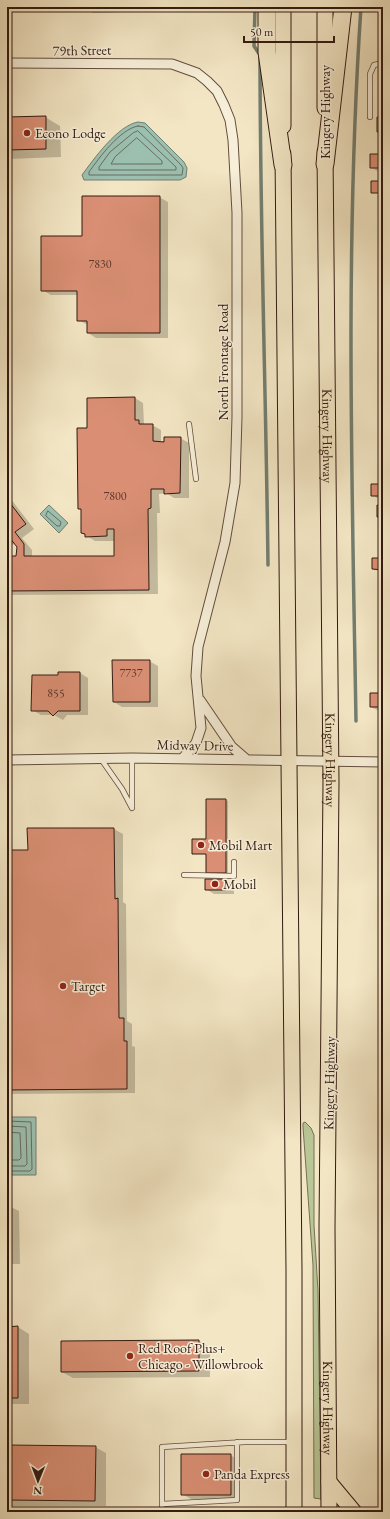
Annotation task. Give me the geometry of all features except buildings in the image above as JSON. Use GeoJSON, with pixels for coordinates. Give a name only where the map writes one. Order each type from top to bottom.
{"type":"FeatureCollection","features":[{"type":"Feature","properties":{"kind":"highway"},"geometry":{"type":"LineString","coordinates":[[266,7],[267,52],[283,165]]}},
{"type":"Feature","properties":{"kind":"highway"},"geometry":{"type":"LineString","coordinates":[[283,7],[283,165],[294,1270],[294,1512]]}},
{"type":"Feature","properties":{"kind":"highway","name":"Kingery Highway"},"geometry":{"type":"LineString","coordinates":[[325,7],[331,929],[327,1228],[329,1512]]}},
{"type":"Feature","properties":{"kind":"highway"},"geometry":{"type":"LineString","coordinates":[[325,164],[343,7]]}},
{"type":"Feature","properties":{"kind":"highway"},"geometry":{"type":"LineString","coordinates":[[329,1482],[354,1512]]}},
{"type":"Feature","properties":{"kind":"highway"},"geometry":{"type":"LineString","coordinates":[[282,1512],[294,1490]]}},
{"type":"Feature","properties":{"kind":"street","name":"79th Street"},"geometry":{"type":"LineString","coordinates":[[7,63],[158,63]]}},
{"type":"Feature","properties":{"kind":"street","name":"North Frontage Road"},"geometry":{"type":"LineString","coordinates":[[158,63],[172,64],[197,73],[217,91],[230,120],[236,169],[237,417],[235,483],[225,542],[198,647],[196,676],[201,728],[196,743],[182,759]]}},
{"type":"Feature","properties":{"kind":"street"},"geometry":{"type":"LineString","coordinates":[[199,699],[232,747],[247,760]]}},
{"type":"Feature","properties":{"kind":"street","name":"Midway Drive"},"geometry":{"type":"LineString","coordinates":[[7,760],[132,758],[383,762]]}},
{"type":"Feature","properties":{"kind":"lane"},"geometry":{"type":"LineString","coordinates":[[370,117],[370,74],[374,65],[383,63]]}},
{"type":"Feature","properties":{"kind":"lane"},"geometry":{"type":"LineString","coordinates":[[190,424],[196,479]]}},
{"type":"Feature","properties":{"kind":"lane"},"geometry":{"type":"LineString","coordinates":[[101,759],[132,808],[132,758]]}},
{"type":"Feature","properties":{"kind":"lane"},"geometry":{"type":"LineString","coordinates":[[184,875],[234,876],[234,862]]}},
{"type":"Feature","properties":{"kind":"lane"},"geometry":{"type":"LineString","coordinates":[[162,1512],[162,1447],[237,1442],[293,1442]]}},
{"type":"Feature","properties":{"kind":"lane"},"geometry":{"type":"LineString","coordinates":[[162,1504],[237,1500],[237,1442]]}},
{"type":"Feature","properties":{"kind":"shaded area"},"geometry":{"type":"Polygon","coordinates":[[[305,1122],[311,1128],[314,1135],[314,1225],[318,1291],[321,1499],[314,1498],[313,1265],[303,1127],[303,1123],[305,1122]]]}},
{"type":"Feature","properties":{"kind":"water"},"geometry":{"type":"Polygon","coordinates":[[[138,122],[145,123],[184,162],[187,168],[186,177],[180,180],[84,180],[82,175],[114,136],[122,129],[138,122]]]}},
{"type":"Feature","properties":{"kind":"water"},"geometry":{"type":"Polygon","coordinates":[[[49,505],[68,523],[59,533],[40,514],[49,505]]]}},
{"type":"Feature","properties":{"kind":"water"},"geometry":{"type":"Polygon","coordinates":[[[7,1117],[36,1117],[36,1175],[7,1175],[7,1117]]]}},
{"type":"Feature","properties":{"kind":"waterway"},"geometry":{"type":"LineString","coordinates":[[255,7],[254,46],[260,55],[268,565]]}},
{"type":"Feature","properties":{"kind":"waterway"},"geometry":{"type":"LineString","coordinates":[[356,721],[351,274],[356,96],[361,7]]}},
{"type":"Feature","properties":{"kind":"place","name":"Econo Lodge"},"geometry":{"type":"Point","coordinates":[27,133]}},
{"type":"Feature","properties":{"kind":"place","name":"Mobil Mart"},"geometry":{"type":"Point","coordinates":[201,845]}},
{"type":"Feature","properties":{"kind":"place","name":"Mobil"},"geometry":{"type":"Point","coordinates":[215,884]}},
{"type":"Feature","properties":{"kind":"place","name":"Target"},"geometry":{"type":"Point","coordinates":[63,986]}},
{"type":"Feature","properties":{"kind":"place","name":"Red Roof Plus+ Chicago - Willowbrook"},"geometry":{"type":"Point","coordinates":[130,1356]}},
{"type":"Feature","properties":{"kind":"place","name":"Panda Express"},"geometry":{"type":"Point","coordinates":[206,1474]}}]}
